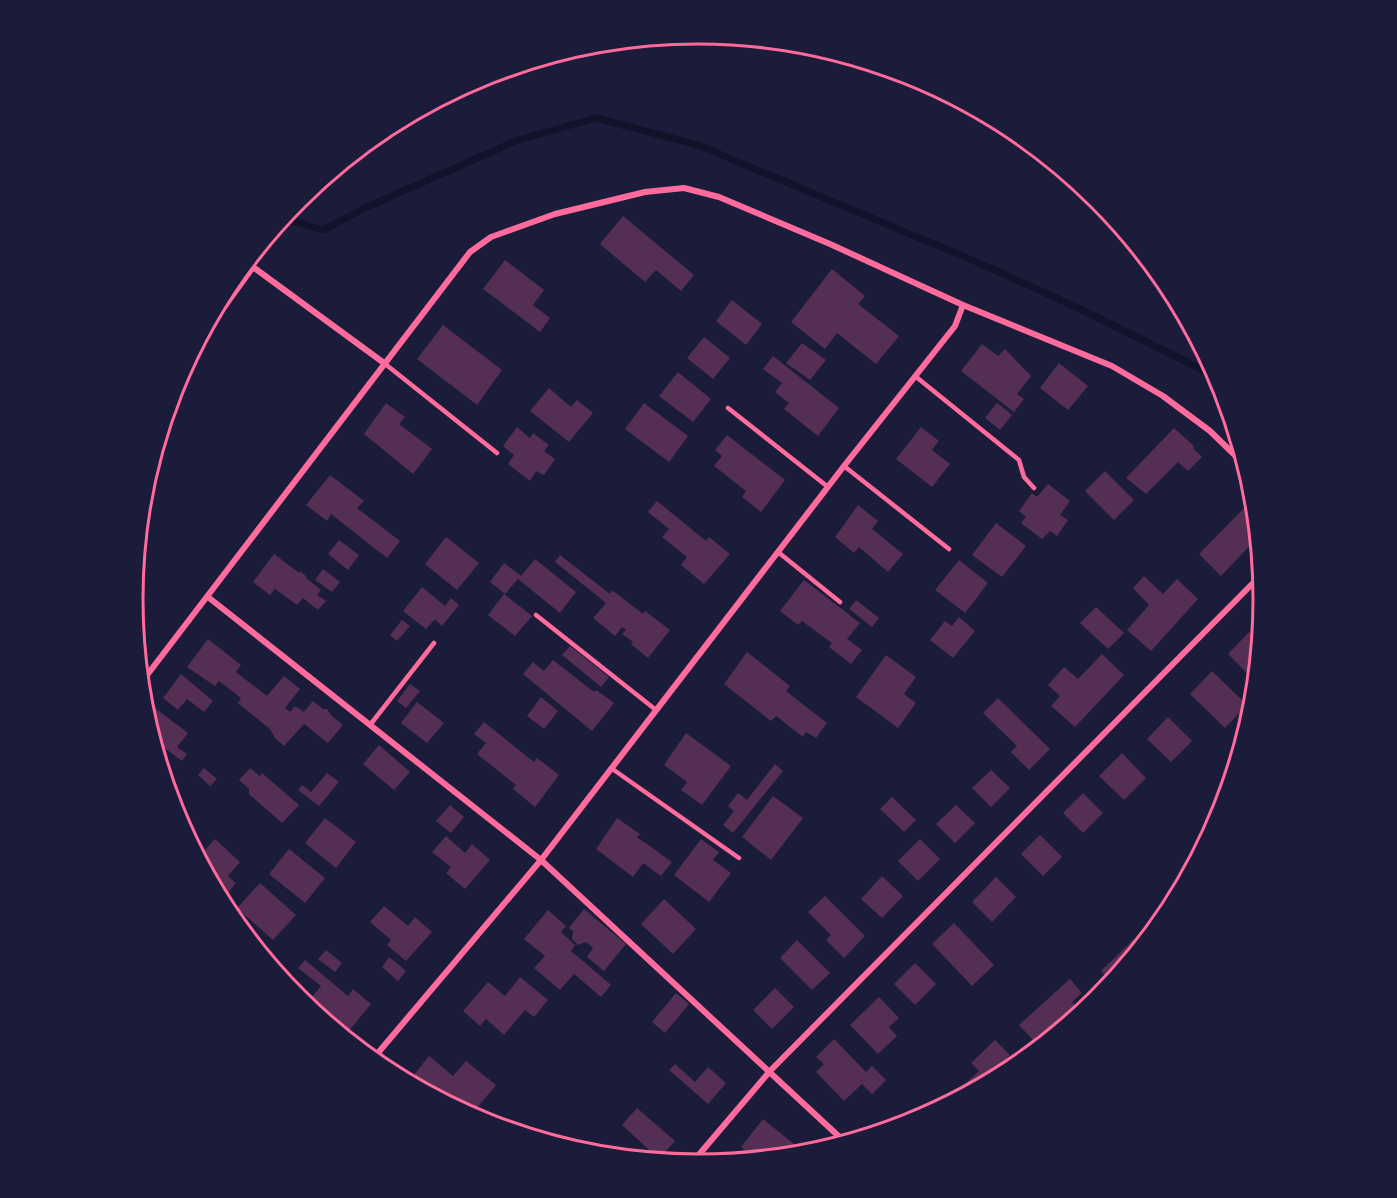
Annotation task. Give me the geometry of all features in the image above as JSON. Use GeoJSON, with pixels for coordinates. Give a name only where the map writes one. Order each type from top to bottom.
{"type":"FeatureCollection","features":[{"type":"Feature","properties":{"kind":"street"},"geometry":{"type":"LineString","coordinates":[[148,674],[470,252],[491,237],[555,214],[645,192],[684,188],[719,197],[830,244],[963,305],[1112,366],[1163,396],[1210,431],[1235,455]]}},
{"type":"Feature","properties":{"kind":"street"},"geometry":{"type":"LineString","coordinates":[[253,267],[384,363]]}},
{"type":"Feature","properties":{"kind":"street"},"geometry":{"type":"LineString","coordinates":[[378,1053],[541,860],[844,466],[955,326],[963,305]]}},
{"type":"Feature","properties":{"kind":"street"},"geometry":{"type":"LineString","coordinates":[[700,1154],[770,1071],[1254,583]]}},
{"type":"Feature","properties":{"kind":"street"},"geometry":{"type":"LineString","coordinates":[[208,597],[541,860],[839,1137]]}},
{"type":"Feature","properties":{"kind":"lane"},"geometry":{"type":"LineString","coordinates":[[384,363],[497,453]]}},
{"type":"Feature","properties":{"kind":"lane"},"geometry":{"type":"LineString","coordinates":[[915,376],[1019,460],[1024,477],[1034,488]]}},
{"type":"Feature","properties":{"kind":"lane"},"geometry":{"type":"LineString","coordinates":[[728,408],[828,487]]}},
{"type":"Feature","properties":{"kind":"lane"},"geometry":{"type":"LineString","coordinates":[[844,466],[949,549]]}},
{"type":"Feature","properties":{"kind":"lane"},"geometry":{"type":"LineString","coordinates":[[778,552],[840,602]]}},
{"type":"Feature","properties":{"kind":"lane"},"geometry":{"type":"LineString","coordinates":[[537,615],[656,710]]}},
{"type":"Feature","properties":{"kind":"lane"},"geometry":{"type":"LineString","coordinates":[[370,725],[434,644]]}},
{"type":"Feature","properties":{"kind":"lane"},"geometry":{"type":"LineString","coordinates":[[610,768],[739,858]]}},
{"type":"Feature","properties":{"kind":"building"},"geometry":{"type":"Polygon","coordinates":[[[623,216],[694,275],[681,291],[656,270],[645,282],[600,244],[623,216]]]}},
{"type":"Feature","properties":{"kind":"building"},"geometry":{"type":"Polygon","coordinates":[[[505,260],[544,290],[533,305],[550,318],[540,332],[483,289],[505,260]]]}},
{"type":"Feature","properties":{"kind":"building"},"geometry":{"type":"Polygon","coordinates":[[[832,269],[865,296],[858,304],[899,336],[876,364],[837,333],[825,349],[791,322],[832,269]]]}},
{"type":"Feature","properties":{"kind":"building"},"geometry":{"type":"Polygon","coordinates":[[[732,300],[762,324],[746,345],[716,321],[732,300]]]}},
{"type":"Feature","properties":{"kind":"building"},"geometry":{"type":"Polygon","coordinates":[[[443,325],[502,370],[477,405],[417,359],[443,325]]]}},
{"type":"Feature","properties":{"kind":"building"},"geometry":{"type":"Polygon","coordinates":[[[704,337],[730,358],[713,379],[687,358],[704,337]]]}},
{"type":"Feature","properties":{"kind":"building"},"geometry":{"type":"Polygon","coordinates":[[[802,343],[826,360],[810,380],[786,363],[802,343]]]}},
{"type":"Feature","properties":{"kind":"building"},"geometry":{"type":"Polygon","coordinates":[[[982,344],[998,356],[1005,349],[1031,376],[1017,394],[1024,399],[1014,412],[961,371],[982,344]]]}},
{"type":"Feature","properties":{"kind":"building"},"geometry":{"type":"Polygon","coordinates":[[[773,356],[839,408],[818,436],[784,409],[789,403],[775,392],[782,383],[763,369],[773,356]]]}},
{"type":"Feature","properties":{"kind":"building"},"geometry":{"type":"Polygon","coordinates":[[[1059,363],[1088,386],[1068,410],[1040,388],[1059,363]]]}},
{"type":"Feature","properties":{"kind":"building"},"geometry":{"type":"Polygon","coordinates":[[[678,372],[711,399],[693,422],[659,396],[678,372]]]}},
{"type":"Feature","properties":{"kind":"building"},"geometry":{"type":"Polygon","coordinates":[[[549,388],[571,407],[577,400],[593,413],[569,442],[530,411],[549,388]]]}},
{"type":"Feature","properties":{"kind":"building"},"geometry":{"type":"Polygon","coordinates":[[[386,403],[405,417],[399,424],[432,449],[413,474],[364,434],[386,403]]]}},
{"type":"Feature","properties":{"kind":"building"},"geometry":{"type":"Polygon","coordinates":[[[644,403],[688,436],[669,462],[625,429],[644,403]]]}},
{"type":"Feature","properties":{"kind":"building"},"geometry":{"type":"Polygon","coordinates":[[[997,403],[1012,415],[1000,430],[985,418],[997,403]]]}},
{"type":"Feature","properties":{"kind":"building"},"geometry":{"type":"Polygon","coordinates":[[[517,427],[530,438],[533,433],[549,445],[544,451],[555,459],[544,475],[536,471],[530,481],[508,464],[514,455],[503,446],[517,427]]]}},
{"type":"Feature","properties":{"kind":"building"},"geometry":{"type":"Polygon","coordinates":[[[921,427],[939,441],[932,450],[950,464],[932,487],[896,459],[921,427]]]}},
{"type":"Feature","properties":{"kind":"building"},"geometry":{"type":"Polygon","coordinates":[[[1174,428],[1194,446],[1193,448],[1202,457],[1188,471],[1178,462],[1146,494],[1126,478],[1174,428]]]}},
{"type":"Feature","properties":{"kind":"building"},"geometry":{"type":"Polygon","coordinates":[[[727,435],[785,480],[761,512],[742,497],[746,491],[714,466],[722,456],[715,450],[727,435]]]}},
{"type":"Feature","properties":{"kind":"building"},"geometry":{"type":"Polygon","coordinates":[[[1105,471],[1134,500],[1114,520],[1085,491],[1105,471]]]}},
{"type":"Feature","properties":{"kind":"building"},"geometry":{"type":"Polygon","coordinates":[[[330,475],[364,501],[357,508],[400,541],[387,558],[331,514],[327,521],[306,505],[330,475]]]}},
{"type":"Feature","properties":{"kind":"building"},"geometry":{"type":"Polygon","coordinates":[[[1048,484],[1070,501],[1060,515],[1068,520],[1057,536],[1050,531],[1042,539],[1021,523],[1026,517],[1019,511],[1032,493],[1037,497],[1048,484]]]}},
{"type":"Feature","properties":{"kind":"building"},"geometry":{"type":"Polygon","coordinates":[[[657,501],[706,541],[709,537],[730,554],[704,584],[681,565],[687,557],[662,537],[669,529],[648,512],[657,501]]]}},
{"type":"Feature","properties":{"kind":"building"},"geometry":{"type":"Polygon","coordinates":[[[858,505],[878,521],[872,529],[903,554],[888,572],[859,547],[854,553],[835,537],[858,505]]]}},
{"type":"Feature","properties":{"kind":"building"},"geometry":{"type":"Polygon","coordinates":[[[1246,506],[1251,544],[1221,576],[1199,554],[1246,506]]]}},
{"type":"Feature","properties":{"kind":"building"},"geometry":{"type":"Polygon","coordinates":[[[996,523],[1026,546],[1002,577],[972,555],[996,523]]]}},
{"type":"Feature","properties":{"kind":"building"},"geometry":{"type":"Polygon","coordinates":[[[446,537],[479,563],[457,590],[425,564],[446,537]]]}},
{"type":"Feature","properties":{"kind":"building"},"geometry":{"type":"Polygon","coordinates":[[[339,540],[359,555],[348,570],[328,554],[339,540]]]}},
{"type":"Feature","properties":{"kind":"building"},"geometry":{"type":"Polygon","coordinates":[[[274,554],[299,573],[300,571],[321,590],[317,595],[326,601],[318,610],[303,598],[297,605],[275,589],[270,595],[253,582],[274,554]]]}},
{"type":"Feature","properties":{"kind":"building"},"geometry":{"type":"Polygon","coordinates":[[[560,555],[610,594],[612,590],[643,614],[645,611],[670,630],[648,658],[622,634],[626,630],[622,627],[615,636],[593,618],[606,603],[555,562],[560,555]]]}},
{"type":"Feature","properties":{"kind":"building"},"geometry":{"type":"Polygon","coordinates":[[[535,559],[576,592],[560,613],[518,579],[505,594],[490,582],[504,563],[521,576],[535,559]]]}},
{"type":"Feature","properties":{"kind":"building"},"geometry":{"type":"Polygon","coordinates":[[[959,560],[988,583],[965,613],[935,590],[959,560]]]}},
{"type":"Feature","properties":{"kind":"building"},"geometry":{"type":"Polygon","coordinates":[[[323,569],[340,582],[332,592],[315,580],[323,569]]]}},
{"type":"Feature","properties":{"kind":"building"},"geometry":{"type":"Polygon","coordinates":[[[1144,576],[1163,594],[1177,579],[1198,599],[1151,651],[1127,630],[1149,605],[1133,588],[1144,576]]]}},
{"type":"Feature","properties":{"kind":"building"},"geometry":{"type":"Polygon","coordinates":[[[804,580],[860,623],[847,639],[862,650],[851,664],[829,647],[832,643],[802,621],[798,625],[780,611],[804,580]]]}},
{"type":"Feature","properties":{"kind":"building"},"geometry":{"type":"Polygon","coordinates":[[[422,587],[445,606],[451,598],[459,605],[442,626],[435,619],[426,629],[403,611],[422,587]]]}},
{"type":"Feature","properties":{"kind":"building"},"geometry":{"type":"Polygon","coordinates":[[[504,594],[532,616],[515,636],[488,615],[504,594]]]}},
{"type":"Feature","properties":{"kind":"building"},"geometry":{"type":"Polygon","coordinates":[[[856,600],[879,618],[872,627],[849,609],[856,600]]]}},
{"type":"Feature","properties":{"kind":"building"},"geometry":{"type":"Polygon","coordinates":[[[1096,607],[1124,633],[1108,649],[1080,623],[1096,607]]]}},
{"type":"Feature","properties":{"kind":"building"},"geometry":{"type":"Polygon","coordinates":[[[959,617],[975,631],[953,658],[930,640],[945,621],[952,626],[959,617]]]}},
{"type":"Feature","properties":{"kind":"building"},"geometry":{"type":"Polygon","coordinates":[[[402,620],[410,626],[397,641],[390,635],[402,620]]]}},
{"type":"Feature","properties":{"kind":"building"},"geometry":{"type":"Polygon","coordinates":[[[1249,632],[1253,636],[1248,674],[1228,654],[1249,632]]]}},
{"type":"Feature","properties":{"kind":"building"},"geometry":{"type":"Polygon","coordinates":[[[208,639],[241,665],[236,672],[267,696],[284,676],[300,689],[285,708],[290,712],[295,706],[304,712],[313,701],[323,709],[327,709],[343,725],[328,743],[304,724],[284,746],[275,738],[270,729],[238,703],[241,698],[219,681],[215,686],[187,667],[208,639]]]}},
{"type":"Feature","properties":{"kind":"building"},"geometry":{"type":"Polygon","coordinates":[[[570,646],[609,677],[601,687],[562,655],[570,646]]]}},
{"type":"Feature","properties":{"kind":"building"},"geometry":{"type":"Polygon","coordinates":[[[747,652],[790,686],[786,691],[827,723],[816,738],[806,732],[803,737],[776,716],[771,721],[724,684],[747,652]]]}},
{"type":"Feature","properties":{"kind":"building"},"geometry":{"type":"Polygon","coordinates":[[[1102,654],[1124,675],[1075,727],[1051,706],[1060,696],[1048,685],[1064,667],[1078,679],[1102,654]]]}},
{"type":"Feature","properties":{"kind":"building"},"geometry":{"type":"Polygon","coordinates":[[[886,655],[916,677],[904,694],[916,703],[898,728],[856,697],[886,655]]]}},
{"type":"Feature","properties":{"kind":"building"},"geometry":{"type":"Polygon","coordinates":[[[553,660],[594,692],[596,690],[614,703],[592,731],[523,674],[533,662],[544,671],[553,660]]]}},
{"type":"Feature","properties":{"kind":"building"},"geometry":{"type":"Polygon","coordinates":[[[1212,671],[1244,702],[1242,710],[1225,728],[1190,694],[1212,671]]]}},
{"type":"Feature","properties":{"kind":"building"},"geometry":{"type":"Polygon","coordinates":[[[181,674],[213,701],[204,712],[187,699],[178,710],[163,698],[181,674]]]}},
{"type":"Feature","properties":{"kind":"building"},"geometry":{"type":"Polygon","coordinates":[[[410,684],[420,691],[406,708],[397,701],[410,684]]]}},
{"type":"Feature","properties":{"kind":"building"},"geometry":{"type":"Polygon","coordinates":[[[541,697],[558,711],[544,729],[527,716],[541,697]]]}},
{"type":"Feature","properties":{"kind":"building"},"geometry":{"type":"Polygon","coordinates":[[[998,698],[1050,749],[1029,770],[1011,752],[1017,746],[983,713],[998,698]]]}},
{"type":"Feature","properties":{"kind":"building"},"geometry":{"type":"Polygon","coordinates":[[[417,702],[444,723],[427,743],[401,723],[417,702]]]}},
{"type":"Feature","properties":{"kind":"building"},"geometry":{"type":"Polygon","coordinates":[[[154,709],[188,733],[177,747],[187,754],[182,761],[163,747],[154,709]]]}},
{"type":"Feature","properties":{"kind":"building"},"geometry":{"type":"Polygon","coordinates":[[[1168,717],[1192,741],[1171,762],[1147,739],[1168,717]]]}},
{"type":"Feature","properties":{"kind":"building"},"geometry":{"type":"Polygon","coordinates":[[[484,722],[534,762],[537,758],[559,775],[535,807],[513,789],[516,785],[477,754],[486,743],[474,734],[484,722]]]}},
{"type":"Feature","properties":{"kind":"building"},"geometry":{"type":"Polygon","coordinates":[[[686,733],[731,766],[702,805],[681,790],[687,782],[664,765],[686,733]]]}},
{"type":"Feature","properties":{"kind":"building"},"geometry":{"type":"Polygon","coordinates":[[[379,745],[410,772],[394,790],[363,764],[379,745]]]}},
{"type":"Feature","properties":{"kind":"building"},"geometry":{"type":"Polygon","coordinates":[[[1122,753],[1146,778],[1124,800],[1099,776],[1122,753]]]}},
{"type":"Feature","properties":{"kind":"building"},"geometry":{"type":"Polygon","coordinates":[[[775,764],[783,771],[733,833],[723,825],[734,811],[728,806],[738,793],[747,800],[775,764]]]}},
{"type":"Feature","properties":{"kind":"building"},"geometry":{"type":"Polygon","coordinates":[[[204,768],[217,779],[210,786],[198,775],[204,768]]]}},
{"type":"Feature","properties":{"kind":"building"},"geometry":{"type":"Polygon","coordinates":[[[250,768],[260,776],[262,773],[299,805],[282,823],[249,794],[249,789],[239,780],[250,768]]]}},
{"type":"Feature","properties":{"kind":"building"},"geometry":{"type":"Polygon","coordinates":[[[991,770],[1010,788],[991,807],[972,788],[991,770]]]}},
{"type":"Feature","properties":{"kind":"building"},"geometry":{"type":"Polygon","coordinates":[[[327,773],[339,782],[319,806],[298,790],[302,785],[311,792],[327,773]]]}},
{"type":"Feature","properties":{"kind":"building"},"geometry":{"type":"Polygon","coordinates":[[[1083,793],[1103,813],[1083,833],[1063,813],[1083,793]]]}},
{"type":"Feature","properties":{"kind":"building"},"geometry":{"type":"Polygon","coordinates":[[[773,796],[803,818],[771,860],[742,837],[773,796]]]}},
{"type":"Feature","properties":{"kind":"building"},"geometry":{"type":"Polygon","coordinates":[[[892,797],[916,820],[904,832],[880,809],[892,797]]]}},
{"type":"Feature","properties":{"kind":"building"},"geometry":{"type":"Polygon","coordinates":[[[450,805],[464,817],[451,833],[436,821],[450,805]]]}},
{"type":"Feature","properties":{"kind":"building"},"geometry":{"type":"Polygon","coordinates":[[[956,805],[975,823],[955,843],[936,824],[956,805]]]}},
{"type":"Feature","properties":{"kind":"building"},"geometry":{"type":"Polygon","coordinates":[[[325,818],[356,842],[336,868],[305,843],[325,818]]]}},
{"type":"Feature","properties":{"kind":"building"},"geometry":{"type":"Polygon","coordinates":[[[617,818],[640,834],[637,837],[672,862],[661,876],[643,863],[633,877],[596,849],[617,818]]]}},
{"type":"Feature","properties":{"kind":"building"},"geometry":{"type":"Polygon","coordinates":[[[1040,835],[1062,857],[1043,876],[1021,854],[1040,835]]]}},
{"type":"Feature","properties":{"kind":"building"},"geometry":{"type":"Polygon","coordinates":[[[446,836],[465,853],[472,844],[490,860],[465,889],[446,873],[451,867],[432,852],[446,836]]]}},
{"type":"Feature","properties":{"kind":"building"},"geometry":{"type":"Polygon","coordinates":[[[215,839],[240,862],[228,876],[236,883],[227,893],[217,877],[204,852],[215,839]]]}},
{"type":"Feature","properties":{"kind":"building"},"geometry":{"type":"Polygon","coordinates":[[[701,839],[719,852],[713,860],[731,873],[709,902],[674,875],[701,839]]]}},
{"type":"Feature","properties":{"kind":"building"},"geometry":{"type":"Polygon","coordinates":[[[920,839],[940,859],[918,881],[898,861],[920,839]]]}},
{"type":"Feature","properties":{"kind":"building"},"geometry":{"type":"Polygon","coordinates":[[[289,849],[325,878],[305,903],[269,874],[289,849]]]}},
{"type":"Feature","properties":{"kind":"building"},"geometry":{"type":"Polygon","coordinates":[[[882,876],[903,896],[882,918],[861,899],[882,876]]]}},
{"type":"Feature","properties":{"kind":"building"},"geometry":{"type":"Polygon","coordinates":[[[996,877],[1016,897],[992,922],[972,902],[996,877]]]}},
{"type":"Feature","properties":{"kind":"building"},"geometry":{"type":"Polygon","coordinates":[[[260,883],[296,915],[273,940],[237,908],[260,883]]]}},
{"type":"Feature","properties":{"kind":"building"},"geometry":{"type":"Polygon","coordinates":[[[825,896],[865,936],[844,958],[826,940],[831,935],[808,912],[825,896]]]}},
{"type":"Feature","properties":{"kind":"building"},"geometry":{"type":"Polygon","coordinates":[[[664,899],[696,929],[673,954],[641,924],[664,899]]]}},
{"type":"Feature","properties":{"kind":"building"},"geometry":{"type":"Polygon","coordinates":[[[384,906],[408,926],[415,917],[432,932],[406,961],[387,945],[391,940],[370,922],[384,906]]]}},
{"type":"Feature","properties":{"kind":"building"},"geometry":{"type":"Polygon","coordinates":[[[584,909],[626,944],[604,971],[587,957],[593,948],[586,942],[578,945],[572,939],[573,931],[569,928],[584,909]]]}},
{"type":"Feature","properties":{"kind":"building"},"geometry":{"type":"Polygon","coordinates":[[[548,910],[566,926],[561,932],[575,945],[571,951],[611,985],[601,997],[574,974],[560,990],[534,968],[545,956],[524,939],[548,910]]]}},
{"type":"Feature","properties":{"kind":"building"},"geometry":{"type":"Polygon","coordinates":[[[954,923],[994,965],[972,986],[932,944],[954,923]]]}},
{"type":"Feature","properties":{"kind":"building"},"geometry":{"type":"Polygon","coordinates":[[[1134,939],[1136,941],[1106,976],[1101,971],[1134,939]]]}},
{"type":"Feature","properties":{"kind":"building"},"geometry":{"type":"Polygon","coordinates":[[[797,940],[830,973],[812,990],[780,958],[797,940]]]}},
{"type":"Feature","properties":{"kind":"building"},"geometry":{"type":"Polygon","coordinates":[[[326,950],[342,963],[335,972],[318,959],[326,950]]]}},
{"type":"Feature","properties":{"kind":"building"},"geometry":{"type":"Polygon","coordinates":[[[389,957],[406,971],[398,981],[382,967],[389,957]]]}},
{"type":"Feature","properties":{"kind":"building"},"geometry":{"type":"Polygon","coordinates":[[[305,960],[348,996],[353,989],[371,1004],[349,1031],[312,997],[321,986],[298,968],[305,960]]]}},
{"type":"Feature","properties":{"kind":"building"},"geometry":{"type":"Polygon","coordinates":[[[915,963],[936,984],[915,1005],[894,984],[915,963]]]}},
{"type":"Feature","properties":{"kind":"building"},"geometry":{"type":"Polygon","coordinates":[[[520,977],[548,1000],[534,1017],[525,1010],[504,1035],[486,1019],[480,1026],[463,1011],[488,982],[505,996],[520,977]]]}},
{"type":"Feature","properties":{"kind":"building"},"geometry":{"type":"Polygon","coordinates":[[[1070,979],[1082,993],[1072,1002],[1076,1006],[1040,1037],[1038,1035],[1033,1040],[1019,1025],[1070,979]]]}},
{"type":"Feature","properties":{"kind":"building"},"geometry":{"type":"Polygon","coordinates":[[[775,988],[794,1007],[772,1029],[753,1010],[775,988]]]}},
{"type":"Feature","properties":{"kind":"building"},"geometry":{"type":"Polygon","coordinates":[[[676,993],[689,1004],[665,1033],[652,1022],[676,993]]]}},
{"type":"Feature","properties":{"kind":"building"},"geometry":{"type":"Polygon","coordinates":[[[879,997],[899,1018],[889,1027],[897,1036],[878,1054],[850,1025],[879,997]]]}},
{"type":"Feature","properties":{"kind":"building"},"geometry":{"type":"Polygon","coordinates":[[[834,1039],[866,1072],[872,1066],[886,1080],[872,1094],[862,1084],[844,1101],[816,1072],[824,1064],[816,1057],[834,1039]]]}},
{"type":"Feature","properties":{"kind":"building"},"geometry":{"type":"Polygon","coordinates":[[[995,1040],[1010,1055],[1004,1063],[965,1086],[979,1071],[971,1063],[995,1040]]]}},
{"type":"Feature","properties":{"kind":"building"},"geometry":{"type":"Polygon","coordinates":[[[429,1056],[453,1076],[466,1061],[496,1085],[477,1108],[413,1075],[429,1056]]]}},
{"type":"Feature","properties":{"kind":"building"},"geometry":{"type":"Polygon","coordinates":[[[675,1064],[695,1082],[708,1067],[726,1083],[708,1104],[669,1070],[675,1064]]]}},
{"type":"Feature","properties":{"kind":"building"},"geometry":{"type":"Polygon","coordinates":[[[637,1108],[675,1141],[664,1153],[652,1152],[622,1125],[637,1108]]]}},
{"type":"Feature","properties":{"kind":"building"},"geometry":{"type":"Polygon","coordinates":[[[763,1119],[796,1146],[748,1152],[741,1147],[763,1119]]]}},
{"type":"Feature","properties":{"kind":"waterway"},"geometry":{"type":"LineString","coordinates":[[292,221],[323,230],[367,207],[518,140],[596,118],[698,145],[979,263],[1074,306],[1205,371]]}}]}
